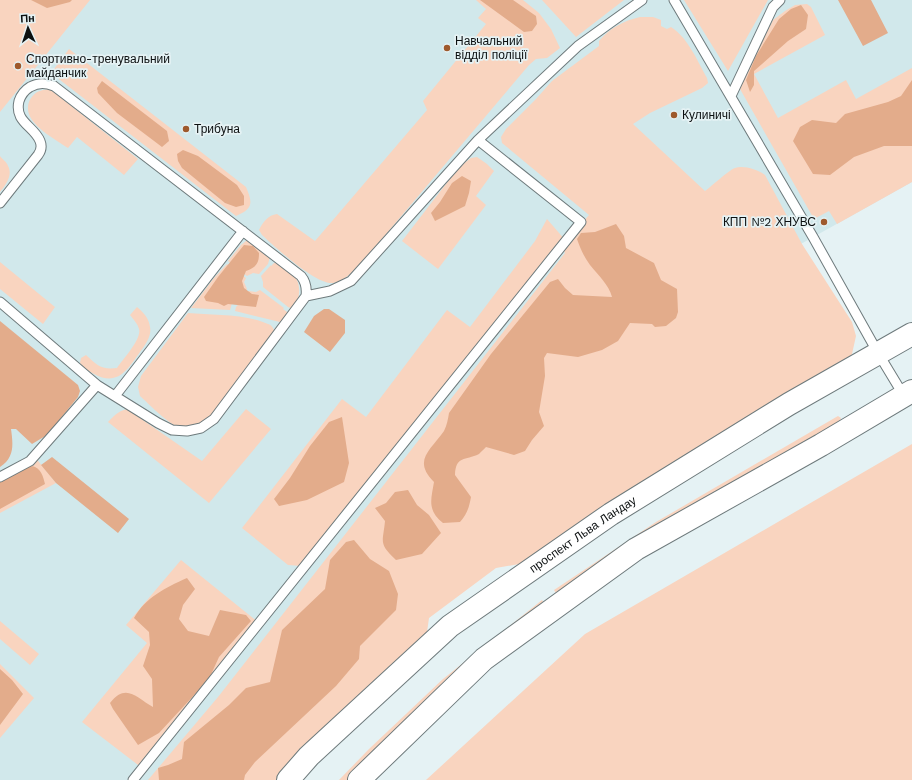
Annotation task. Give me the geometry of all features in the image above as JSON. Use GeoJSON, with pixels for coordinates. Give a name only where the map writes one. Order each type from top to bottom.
{"type":"FeatureCollection","features":[{"type":"Feature","properties":{"kind":"main road","name":"проспект Льва Ландау"},"geometry":{"type":"LineString","coordinates":[[288,780],[309,756],[450,626],[611,514],[789,404],[912,334]]}},
{"type":"Feature","properties":{"kind":"main road"},"geometry":{"type":"LineString","coordinates":[[359,780],[484,660],[636,549],[821,445],[908,394]]}},
{"type":"Feature","properties":{"kind":"lane"},"geometry":{"type":"LineString","coordinates":[[306,296],[330,291],[351,281],[478,140],[578,46],[642,0]]}},
{"type":"Feature","properties":{"kind":"lane"},"geometry":{"type":"LineString","coordinates":[[674,0],[813,237],[878,354],[908,394]]}},
{"type":"Feature","properties":{"kind":"lane"},"geometry":{"type":"LineString","coordinates":[[731,96],[773,7],[780,0]]}},
{"type":"Feature","properties":{"kind":"lane"},"geometry":{"type":"LineString","coordinates":[[0,203],[40,152],[41,141],[21,118],[18,108],[24,92],[32,86],[43,83],[54,86],[243,231],[301,276],[306,285],[306,296],[214,419],[201,428],[187,431],[172,430],[158,423],[97,385],[0,302]]}},
{"type":"Feature","properties":{"kind":"lane"},"geometry":{"type":"LineString","coordinates":[[133,780],[581,222],[478,140]]}},
{"type":"Feature","properties":{"kind":"lane"},"geometry":{"type":"LineString","coordinates":[[115,396],[243,231]]}},
{"type":"Feature","properties":{"kind":"lane"},"geometry":{"type":"LineString","coordinates":[[0,477],[30,461],[97,385]]}},
{"type":"Feature","properties":{"kind":"shaded area"},"geometry":{"type":"Polygon","coordinates":[[[0,0],[912,0],[912,182],[729,284],[259,780],[0,780],[0,0]]]}},
{"type":"Feature","properties":{"kind":"shaded area","name":"Спортивно-тренувальний майданчик"},"geometry":{"type":"Polygon","coordinates":[[[0,0],[90,0],[0,112],[0,0]]]}},
{"type":"Feature","properties":{"kind":"shaded area"},"geometry":{"type":"Polygon","coordinates":[[[31,0],[72,0],[70,2],[47,8],[31,0]]]}},
{"type":"Feature","properties":{"kind":"shaded area"},"geometry":{"type":"Polygon","coordinates":[[[476,0],[523,0],[539,13],[551,29],[560,48],[547,58],[536,59],[529,65],[365,259],[354,270],[342,280],[333,283],[326,282],[306,272],[262,235],[259,230],[264,222],[268,217],[277,214],[315,241],[427,110],[423,101],[486,24],[478,18],[486,9],[476,0]]]}},
{"type":"Feature","properties":{"kind":"shaded area"},"geometry":{"type":"Polygon","coordinates":[[[480,0],[513,0],[536,16],[537,24],[532,31],[524,32],[480,0]]]}},
{"type":"Feature","properties":{"kind":"shaded area"},"geometry":{"type":"Polygon","coordinates":[[[542,0],[624,0],[576,37],[542,0]]]}},
{"type":"Feature","properties":{"kind":"shaded area"},"geometry":{"type":"Polygon","coordinates":[[[684,0],[768,0],[728,71],[684,0]]]}},
{"type":"Feature","properties":{"kind":"shaded area"},"geometry":{"type":"Polygon","coordinates":[[[838,0],[871,0],[888,33],[863,46],[838,0]]]}},
{"type":"Feature","properties":{"kind":"shaded area"},"geometry":{"type":"Polygon","coordinates":[[[807,4],[811,7],[825,35],[754,74],[778,118],[846,80],[856,99],[912,68],[912,182],[837,224],[829,211],[814,219],[740,89],[742,81],[773,20],[795,5],[807,4]]]}},
{"type":"Feature","properties":{"kind":"shaded area"},"geometry":{"type":"Polygon","coordinates":[[[801,5],[808,15],[806,29],[788,41],[754,71],[754,85],[750,92],[746,80],[756,56],[779,19],[791,9],[801,5]]]}},
{"type":"Feature","properties":{"kind":"shaded area"},"geometry":{"type":"Polygon","coordinates":[[[640,17],[653,17],[661,20],[661,26],[667,29],[671,27],[677,32],[692,50],[707,78],[708,83],[702,88],[650,113],[633,124],[705,191],[735,168],[751,168],[765,175],[802,244],[852,322],[856,336],[852,354],[836,369],[597,510],[525,563],[496,568],[429,618],[426,639],[289,780],[148,780],[218,697],[565,253],[562,247],[301,566],[288,565],[242,528],[342,399],[366,417],[447,310],[470,327],[535,241],[547,219],[566,241],[589,215],[502,143],[501,137],[506,129],[552,81],[599,46],[599,41],[608,32],[622,23],[640,17]]]}},
{"type":"Feature","properties":{"kind":"shaded area"},"geometry":{"type":"Polygon","coordinates":[[[69,49],[246,187],[250,197],[250,205],[246,211],[236,216],[51,73],[69,49]]]}},
{"type":"Feature","properties":{"kind":"shaded area"},"geometry":{"type":"Polygon","coordinates":[[[912,80],[912,146],[884,146],[854,157],[830,175],[813,174],[793,141],[800,127],[812,120],[836,123],[845,114],[888,102],[901,96],[912,80]]]}},
{"type":"Feature","properties":{"kind":"shaded area"},"geometry":{"type":"Polygon","coordinates":[[[102,81],[167,131],[169,141],[162,147],[117,113],[98,93],[97,88],[102,81]]]}},
{"type":"Feature","properties":{"kind":"shaded area"},"geometry":{"type":"Polygon","coordinates":[[[50,89],[138,159],[124,175],[77,137],[68,148],[39,128],[29,114],[28,106],[31,98],[35,94],[39,91],[50,89]]]}},
{"type":"Feature","properties":{"kind":"shaded area"},"geometry":{"type":"Polygon","coordinates":[[[183,150],[198,156],[237,185],[244,196],[244,205],[236,207],[225,203],[182,168],[178,161],[177,154],[183,150]]]}},
{"type":"Feature","properties":{"kind":"shaded area"},"geometry":{"type":"Polygon","coordinates":[[[0,156],[6,162],[10,173],[0,192],[0,156]]]}},
{"type":"Feature","properties":{"kind":"shaded area"},"geometry":{"type":"Polygon","coordinates":[[[477,157],[494,171],[476,196],[486,205],[438,269],[402,241],[459,167],[471,158],[477,157]]]}},
{"type":"Feature","properties":{"kind":"shaded area"},"geometry":{"type":"Polygon","coordinates":[[[462,176],[471,181],[465,206],[435,221],[431,213],[452,183],[462,176]]]}},
{"type":"Feature","properties":{"kind":"shaded area"},"geometry":{"type":"Polygon","coordinates":[[[616,224],[624,236],[626,248],[654,263],[661,280],[677,289],[678,312],[676,318],[666,326],[655,327],[652,324],[630,323],[618,341],[602,350],[578,357],[547,353],[544,358],[545,376],[539,412],[544,426],[525,451],[514,455],[486,447],[479,454],[459,461],[455,475],[471,497],[466,513],[460,522],[443,523],[434,514],[432,509],[431,499],[434,482],[424,467],[424,461],[429,450],[444,431],[449,413],[491,354],[550,282],[558,279],[573,295],[612,297],[606,284],[586,259],[577,239],[581,233],[595,232],[616,224]]]}},
{"type":"Feature","properties":{"kind":"shaded area"},"geometry":{"type":"Polygon","coordinates":[[[246,241],[250,241],[270,257],[268,264],[259,274],[253,273],[247,276],[228,261],[246,241]]]}},
{"type":"Feature","properties":{"kind":"shaded area"},"geometry":{"type":"Polygon","coordinates":[[[244,245],[253,246],[259,253],[256,265],[246,271],[242,281],[244,288],[252,294],[259,295],[256,307],[228,304],[224,306],[218,303],[206,301],[204,297],[244,245]]]}},
{"type":"Feature","properties":{"kind":"shaded area"},"geometry":{"type":"Polygon","coordinates":[[[0,262],[55,307],[43,324],[0,289],[0,262]]]}},
{"type":"Feature","properties":{"kind":"shaded area"},"geometry":{"type":"Polygon","coordinates":[[[279,262],[297,279],[299,297],[293,309],[288,307],[263,287],[261,276],[271,265],[279,262]]]}},
{"type":"Feature","properties":{"kind":"shaded area"},"geometry":{"type":"Polygon","coordinates":[[[227,264],[246,278],[244,282],[247,289],[235,303],[232,303],[230,310],[191,308],[214,278],[227,264]]]}},
{"type":"Feature","properties":{"kind":"shaded area"},"geometry":{"type":"Polygon","coordinates":[[[260,290],[284,308],[283,309],[288,314],[284,321],[280,322],[235,311],[236,307],[249,291],[256,292],[260,290]]]}},
{"type":"Feature","properties":{"kind":"shaded area"},"geometry":{"type":"Polygon","coordinates":[[[137,307],[147,318],[150,330],[149,337],[126,370],[116,377],[110,378],[94,374],[85,368],[80,363],[81,358],[86,355],[100,366],[117,368],[138,338],[139,329],[130,315],[137,307]]]}},
{"type":"Feature","properties":{"kind":"shaded area"},"geometry":{"type":"Polygon","coordinates":[[[324,309],[329,309],[345,320],[345,333],[330,352],[304,332],[314,316],[324,309]]]}},
{"type":"Feature","properties":{"kind":"shaded area"},"geometry":{"type":"Polygon","coordinates":[[[188,313],[250,318],[273,327],[275,333],[213,417],[196,424],[181,427],[168,421],[140,396],[138,387],[141,376],[188,313]]]}},
{"type":"Feature","properties":{"kind":"shaded area"},"geometry":{"type":"Polygon","coordinates":[[[0,321],[78,385],[80,391],[78,397],[47,435],[32,444],[16,429],[11,429],[11,455],[0,467],[0,321]]]}},
{"type":"Feature","properties":{"kind":"shaded area"},"geometry":{"type":"Polygon","coordinates":[[[127,409],[202,461],[246,409],[271,429],[209,503],[108,422],[119,412],[127,409]]]}},
{"type":"Feature","properties":{"kind":"shaded area"},"geometry":{"type":"Polygon","coordinates":[[[838,416],[841,418],[839,422],[559,598],[554,590],[656,522],[838,416]]]}},
{"type":"Feature","properties":{"kind":"shaded area"},"geometry":{"type":"Polygon","coordinates":[[[342,417],[349,463],[344,482],[307,500],[279,506],[274,499],[290,478],[310,446],[329,422],[342,417]]]}},
{"type":"Feature","properties":{"kind":"shaded area"},"geometry":{"type":"Polygon","coordinates":[[[912,444],[912,780],[426,780],[585,634],[912,444]]]}},
{"type":"Feature","properties":{"kind":"shaded area"},"geometry":{"type":"Polygon","coordinates":[[[34,456],[56,483],[0,513],[0,477],[34,456]]]}},
{"type":"Feature","properties":{"kind":"shaded area"},"geometry":{"type":"Polygon","coordinates":[[[52,457],[129,519],[118,533],[56,483],[41,465],[52,457]]]}},
{"type":"Feature","properties":{"kind":"shaded area"},"geometry":{"type":"Polygon","coordinates":[[[32,466],[40,470],[45,484],[0,509],[0,481],[19,470],[32,466]]]}},
{"type":"Feature","properties":{"kind":"shaded area"},"geometry":{"type":"Polygon","coordinates":[[[408,490],[417,505],[429,515],[441,533],[422,554],[396,560],[384,546],[383,539],[385,521],[375,508],[386,503],[395,492],[408,490]]]}},
{"type":"Feature","properties":{"kind":"shaded area"},"geometry":{"type":"Polygon","coordinates":[[[354,540],[370,559],[389,571],[398,594],[396,610],[360,646],[359,659],[336,686],[255,762],[245,775],[244,780],[159,780],[158,768],[182,759],[184,742],[229,705],[246,688],[270,682],[282,630],[325,589],[330,560],[346,542],[354,540]]]}},
{"type":"Feature","properties":{"kind":"shaded area"},"geometry":{"type":"Polygon","coordinates":[[[181,560],[259,623],[142,768],[82,722],[147,643],[126,625],[181,560]]]}},
{"type":"Feature","properties":{"kind":"shaded area"},"geometry":{"type":"Polygon","coordinates":[[[187,578],[195,589],[183,605],[179,619],[188,631],[209,636],[220,610],[246,615],[251,621],[219,657],[209,679],[159,733],[138,745],[110,703],[116,697],[126,693],[137,696],[153,707],[152,679],[143,666],[150,645],[149,632],[134,618],[144,604],[150,599],[187,578]]]}},
{"type":"Feature","properties":{"kind":"shaded area"},"geometry":{"type":"Polygon","coordinates":[[[542,600],[546,607],[350,780],[339,780],[369,749],[443,679],[542,600]]]}},
{"type":"Feature","properties":{"kind":"shaded area"},"geometry":{"type":"Polygon","coordinates":[[[0,621],[39,654],[30,665],[0,639],[0,621]]]}},
{"type":"Feature","properties":{"kind":"shaded area"},"geometry":{"type":"Polygon","coordinates":[[[0,664],[34,698],[0,738],[0,664]]]}},
{"type":"Feature","properties":{"kind":"shaded area"},"geometry":{"type":"Polygon","coordinates":[[[0,669],[12,680],[23,694],[0,725],[0,669]]]}},
{"type":"Feature","properties":{"kind":"place","name":"Навчальний відділ поліції"},"geometry":{"type":"Point","coordinates":[447,48]}},
{"type":"Feature","properties":{"kind":"place","name":"Спортивно-тренувальний майданчик"},"geometry":{"type":"Point","coordinates":[18,66]}},
{"type":"Feature","properties":{"kind":"place","name":"Кулиничі"},"geometry":{"type":"Point","coordinates":[674,115]}},
{"type":"Feature","properties":{"kind":"place","name":"Трибуна"},"geometry":{"type":"Point","coordinates":[186,129]}},
{"type":"Feature","properties":{"kind":"place","name":"КПП №2 ХНУВС"},"geometry":{"type":"Point","coordinates":[824,222]}}]}
